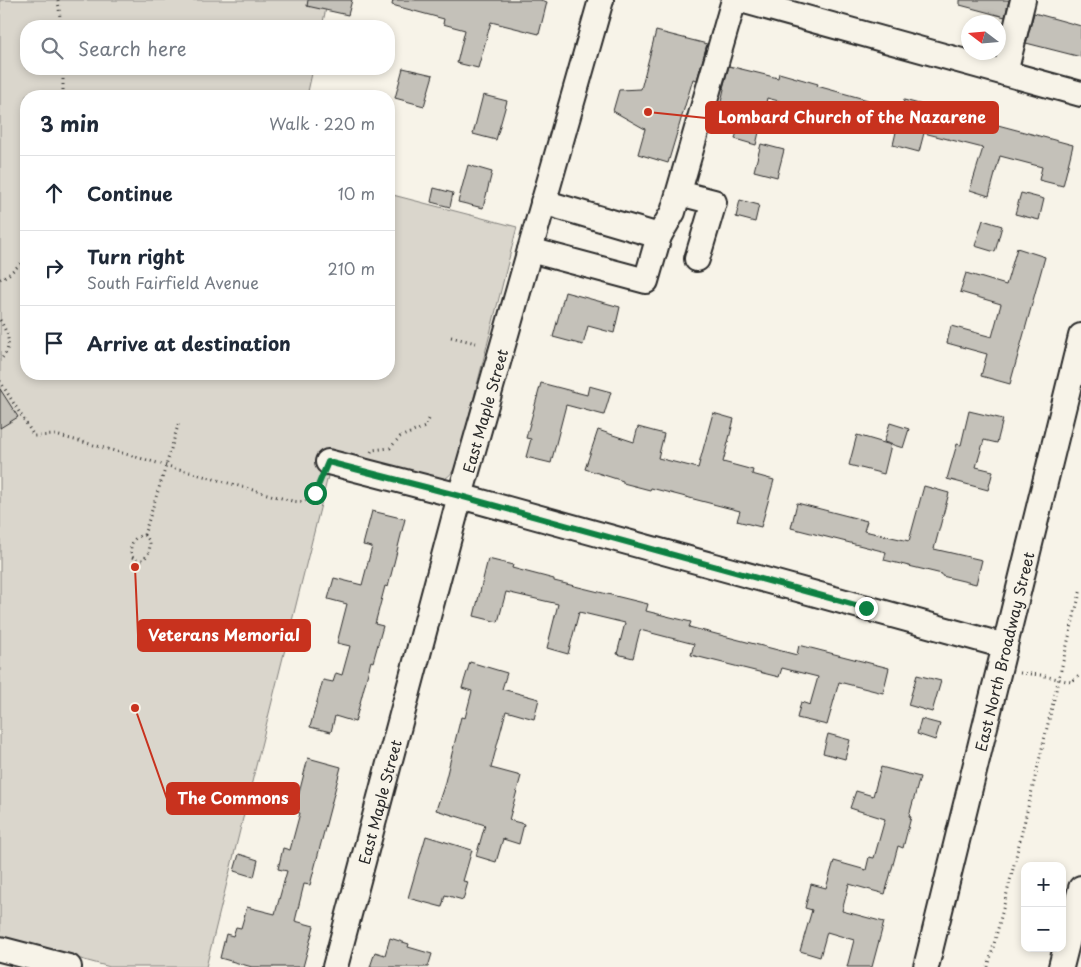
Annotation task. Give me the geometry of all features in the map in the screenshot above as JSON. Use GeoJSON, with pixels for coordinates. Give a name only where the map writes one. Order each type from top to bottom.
{"type":"FeatureCollection","features":[{"type":"Feature","properties":{"kind":"street","name":"East Maple Street"},"geometry":{"type":"LineString","coordinates":[[335,967],[460,496],[600,0]]}},
{"type":"Feature","properties":{"kind":"street"},"geometry":{"type":"LineString","coordinates":[[530,250],[646,281],[659,236],[673,212],[734,0]]}},
{"type":"Feature","properties":{"kind":"street"},"geometry":{"type":"LineString","coordinates":[[741,0],[1081,94]]}},
{"type":"Feature","properties":{"kind":"street"},"geometry":{"type":"LineString","coordinates":[[1005,73],[1023,0]]}},
{"type":"Feature","properties":{"kind":"street"},"geometry":{"type":"LineString","coordinates":[[679,192],[714,202],[697,259]]}},
{"type":"Feature","properties":{"kind":"street"},"geometry":{"type":"LineString","coordinates":[[543,202],[659,236]]}},
{"type":"Feature","properties":{"kind":"street","name":"East North Broadway Street"},"geometry":{"type":"LineString","coordinates":[[926,967],[1081,336]]}},
{"type":"Feature","properties":{"kind":"street"},"geometry":{"type":"LineString","coordinates":[[328,462],[460,496],[1005,646]]}},
{"type":"Feature","properties":{"kind":"street"},"geometry":{"type":"LineString","coordinates":[[1061,967],[1081,888]]}},
{"type":"Feature","properties":{"kind":"street"},"geometry":{"type":"LineString","coordinates":[[0,949],[69,967]]}},
{"type":"Feature","properties":{"kind":"path"},"geometry":{"type":"LineString","coordinates":[[58,0],[60,20]]}},
{"type":"Feature","properties":{"kind":"path"},"geometry":{"type":"LineString","coordinates":[[63,75],[63,90]]}},
{"type":"Feature","properties":{"kind":"path"},"geometry":{"type":"LineString","coordinates":[[0,279],[20,264]]}},
{"type":"Feature","properties":{"kind":"path"},"geometry":{"type":"LineString","coordinates":[[0,320],[6,330],[9,342],[8,350],[0,360]]}},
{"type":"Feature","properties":{"kind":"path"},"geometry":{"type":"LineString","coordinates":[[451,337],[476,343]]}},
{"type":"Feature","properties":{"kind":"path"},"geometry":{"type":"LineString","coordinates":[[0,381],[34,436],[55,436],[292,501],[302,502],[309,500],[315,493],[328,462]]}},
{"type":"Feature","properties":{"kind":"path"},"geometry":{"type":"LineString","coordinates":[[366,472],[372,450],[390,448],[400,437],[424,427],[429,419]]}},
{"type":"Feature","properties":{"kind":"path"},"geometry":{"type":"LineString","coordinates":[[144,535],[179,422]]}},
{"type":"Feature","properties":{"kind":"path"},"geometry":{"type":"LineString","coordinates":[[144,535],[150,541],[150,549],[148,555],[143,560],[137,560],[132,557],[130,550],[132,542],[138,536],[144,535]]}},
{"type":"Feature","properties":{"kind":"path"},"geometry":{"type":"LineString","coordinates":[[988,967],[1009,888],[1081,589]]}},
{"type":"Feature","properties":{"kind":"path"},"geometry":{"type":"LineString","coordinates":[[1000,668],[1017,673],[1040,675],[1071,682],[1081,674]]}},
{"type":"Feature","properties":{"kind":"shaded area"},"geometry":{"type":"Polygon","coordinates":[[[0,0],[328,0],[323,20],[20,20],[20,75],[312,75],[308,90],[20,90],[20,380],[395,380],[395,196],[517,227],[458,460],[450,474],[442,480],[334,452],[206,967],[110,967],[0,937],[0,0]]]}},
{"type":"Feature","properties":{"kind":"building"},"geometry":{"type":"Polygon","coordinates":[[[308,0],[352,0],[348,15],[307,6],[308,0]]]}},
{"type":"Feature","properties":{"kind":"building"},"geometry":{"type":"Polygon","coordinates":[[[393,0],[540,0],[547,2],[539,34],[491,22],[478,68],[457,63],[465,30],[443,24],[444,19],[392,5],[393,0]]]}},
{"type":"Feature","properties":{"kind":"building"},"geometry":{"type":"Polygon","coordinates":[[[960,0],[1009,0],[1005,15],[998,15],[960,5],[960,0]]]}},
{"type":"Feature","properties":{"kind":"building"},"geometry":{"type":"Polygon","coordinates":[[[1034,13],[1081,26],[1081,57],[1026,43],[1034,13]]]}},
{"type":"Feature","properties":{"kind":"building"},"geometry":{"type":"Polygon","coordinates":[[[656,31],[707,44],[697,80],[693,79],[668,163],[638,154],[645,129],[613,111],[619,90],[641,89],[656,31]]]}},
{"type":"Feature","properties":{"kind":"building"},"geometry":{"type":"Polygon","coordinates":[[[729,66],[778,78],[779,73],[818,84],[817,86],[902,110],[904,100],[1073,145],[1063,186],[1039,180],[1042,167],[1000,156],[989,196],[970,190],[983,148],[924,133],[919,152],[893,145],[896,132],[861,124],[861,126],[820,115],[821,112],[767,98],[756,145],[735,139],[743,108],[721,102],[729,66]]]}},
{"type":"Feature","properties":{"kind":"building"},"geometry":{"type":"Polygon","coordinates":[[[403,68],[433,75],[424,106],[395,98],[403,68]]]}},
{"type":"Feature","properties":{"kind":"building"},"geometry":{"type":"Polygon","coordinates":[[[483,95],[507,101],[496,140],[473,134],[483,95]]]}},
{"type":"Feature","properties":{"kind":"building"},"geometry":{"type":"Polygon","coordinates":[[[761,144],[784,150],[777,177],[754,171],[761,144]]]}},
{"type":"Feature","properties":{"kind":"building"},"geometry":{"type":"Polygon","coordinates":[[[468,165],[492,172],[483,208],[458,202],[468,165]]]}},
{"type":"Feature","properties":{"kind":"building"},"geometry":{"type":"Polygon","coordinates":[[[434,188],[453,193],[450,207],[431,202],[434,188]]]}},
{"type":"Feature","properties":{"kind":"building"},"geometry":{"type":"Polygon","coordinates":[[[1021,193],[1044,199],[1039,220],[1015,214],[1021,193]]]}},
{"type":"Feature","properties":{"kind":"building"},"geometry":{"type":"Polygon","coordinates":[[[740,200],[759,205],[755,222],[736,217],[740,200]]]}},
{"type":"Feature","properties":{"kind":"building"},"geometry":{"type":"Polygon","coordinates":[[[983,220],[1002,226],[995,252],[975,246],[983,220]]]}},
{"type":"Feature","properties":{"kind":"building"},"geometry":{"type":"Polygon","coordinates":[[[1017,248],[1045,257],[1010,384],[981,376],[987,354],[947,343],[951,326],[992,337],[1001,304],[960,292],[966,273],[1006,285],[1017,248]]]}},
{"type":"Feature","properties":{"kind":"building"},"geometry":{"type":"Polygon","coordinates":[[[565,292],[620,307],[614,333],[588,326],[583,345],[553,337],[565,292]]]}},
{"type":"Feature","properties":{"kind":"building"},"geometry":{"type":"Polygon","coordinates":[[[541,383],[587,395],[589,386],[611,392],[604,415],[566,405],[551,463],[526,457],[531,439],[526,438],[541,383]]]}},
{"type":"Feature","properties":{"kind":"building"},"geometry":{"type":"Polygon","coordinates":[[[0,389],[18,417],[0,428],[0,389]]]}},
{"type":"Feature","properties":{"kind":"building"},"geometry":{"type":"Polygon","coordinates":[[[969,411],[1003,419],[997,443],[984,440],[976,467],[993,471],[988,490],[947,479],[957,444],[961,445],[969,411]]]}},
{"type":"Feature","properties":{"kind":"building"},"geometry":{"type":"Polygon","coordinates":[[[713,413],[734,419],[723,462],[753,470],[752,474],[774,480],[761,527],[737,521],[740,511],[651,488],[650,490],[623,483],[623,481],[585,469],[598,430],[634,442],[638,427],[664,434],[658,458],[698,468],[713,413]]]}},
{"type":"Feature","properties":{"kind":"building"},"geometry":{"type":"Polygon","coordinates":[[[890,423],[909,429],[903,448],[884,442],[890,423]]]}},
{"type":"Feature","properties":{"kind":"building"},"geometry":{"type":"Polygon","coordinates":[[[857,435],[891,445],[884,474],[849,465],[857,435]]]}},
{"type":"Feature","properties":{"kind":"building"},"geometry":{"type":"Polygon","coordinates":[[[924,486],[949,493],[934,549],[982,560],[976,584],[884,560],[886,552],[791,528],[797,503],[867,521],[864,531],[909,541],[924,486]]]}},
{"type":"Feature","properties":{"kind":"building"},"geometry":{"type":"Polygon","coordinates":[[[372,511],[405,519],[388,587],[385,586],[375,624],[383,626],[373,662],[371,661],[355,722],[335,716],[331,732],[310,727],[323,680],[333,682],[336,673],[342,675],[350,646],[337,643],[347,604],[328,599],[334,578],[362,585],[372,547],[363,545],[372,511]]]}},
{"type":"Feature","properties":{"kind":"building"},"geometry":{"type":"Polygon","coordinates":[[[488,559],[513,565],[512,568],[554,579],[554,581],[648,604],[646,611],[691,622],[689,627],[797,655],[799,645],[889,668],[883,693],[839,682],[827,725],[797,718],[801,702],[810,705],[818,677],[782,668],[779,677],[691,655],[694,644],[640,630],[633,658],[617,654],[625,623],[579,612],[568,654],[547,648],[558,604],[506,592],[498,622],[474,616],[488,559]]]}},
{"type":"Feature","properties":{"kind":"building"},"geometry":{"type":"Polygon","coordinates":[[[470,662],[507,673],[502,689],[539,699],[534,719],[506,711],[491,768],[521,776],[509,820],[524,824],[519,844],[503,839],[496,862],[476,856],[485,825],[436,810],[461,717],[465,718],[472,691],[462,688],[470,662]]]}},
{"type":"Feature","properties":{"kind":"building"},"geometry":{"type":"Polygon","coordinates":[[[917,675],[941,681],[932,712],[908,705],[917,675]]]}},
{"type":"Feature","properties":{"kind":"building"},"geometry":{"type":"Polygon","coordinates":[[[921,719],[940,724],[935,740],[917,734],[921,719]]]}},
{"type":"Feature","properties":{"kind":"building"},"geometry":{"type":"Polygon","coordinates":[[[828,734],[850,740],[845,759],[823,753],[828,734]]]}},
{"type":"Feature","properties":{"kind":"building"},"geometry":{"type":"Polygon","coordinates":[[[308,758],[341,767],[310,885],[304,884],[295,921],[314,926],[303,967],[252,967],[220,958],[226,934],[233,936],[236,927],[241,928],[247,907],[275,914],[287,871],[278,869],[283,848],[290,850],[300,813],[289,810],[292,796],[298,797],[308,758]]]}},
{"type":"Feature","properties":{"kind":"building"},"geometry":{"type":"Polygon","coordinates":[[[881,767],[920,777],[909,816],[911,817],[903,848],[898,846],[885,894],[849,884],[842,911],[884,922],[872,967],[847,967],[854,940],[827,932],[820,957],[800,951],[812,910],[805,908],[811,884],[826,888],[834,861],[866,870],[869,857],[874,858],[885,819],[850,808],[856,791],[873,796],[881,767]]]}},
{"type":"Feature","properties":{"kind":"building"},"geometry":{"type":"Polygon","coordinates":[[[426,836],[472,850],[463,881],[468,882],[463,900],[445,895],[442,907],[408,898],[426,836]]]}},
{"type":"Feature","properties":{"kind":"building"},"geometry":{"type":"Polygon","coordinates":[[[239,854],[258,860],[254,877],[234,871],[239,854]]]}},
{"type":"Feature","properties":{"kind":"building"},"geometry":{"type":"Polygon","coordinates":[[[390,938],[409,944],[408,947],[432,954],[428,967],[370,967],[375,952],[385,955],[390,938]]]}},
{"type":"Feature","properties":{"kind":"place","name":"Lombard Church of the Nazarene"},"geometry":{"type":"Point","coordinates":[648,112]}},
{"type":"Feature","properties":{"kind":"place","name":"Veterans Memorial"},"geometry":{"type":"Point","coordinates":[135,567]}},
{"type":"Feature","properties":{"kind":"place","name":"The Commons"},"geometry":{"type":"Point","coordinates":[135,708]}},
{"type":"Feature","properties":{"kind":"route"},"geometry":{"type":"LineString","coordinates":[[315,493],[328,462],[460,496],[866,608]]}}]}
